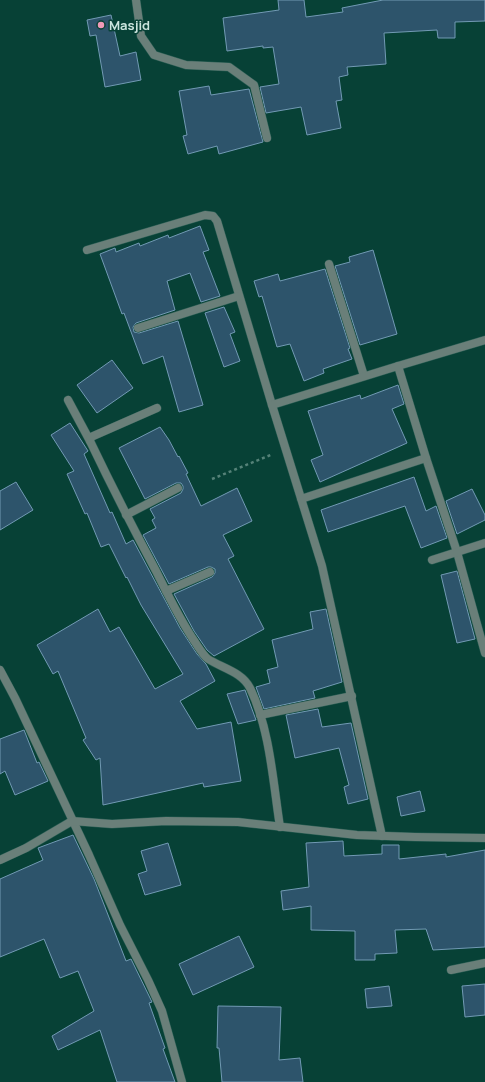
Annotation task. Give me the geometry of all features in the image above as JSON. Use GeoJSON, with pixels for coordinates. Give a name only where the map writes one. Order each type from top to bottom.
{"type":"FeatureCollection","features":[{"type":"Feature","properties":{"kind":"street"},"geometry":{"type":"LineString","coordinates":[[136,0],[141,36],[154,55],[186,65],[229,67],[254,85],[267,138]]}},
{"type":"Feature","properties":{"kind":"street"},"geometry":{"type":"LineString","coordinates":[[87,250],[205,215],[213,216],[216,221],[322,566],[382,836]]}},
{"type":"Feature","properties":{"kind":"street"},"geometry":{"type":"LineString","coordinates":[[329,264],[364,376]]}},
{"type":"Feature","properties":{"kind":"street"},"geometry":{"type":"LineString","coordinates":[[138,328],[239,296]]}},
{"type":"Feature","properties":{"kind":"street"},"geometry":{"type":"LineString","coordinates":[[272,405],[485,340]]}},
{"type":"Feature","properties":{"kind":"street"},"geometry":{"type":"LineString","coordinates":[[398,366],[457,552],[485,653]]}},
{"type":"Feature","properties":{"kind":"street"},"geometry":{"type":"LineString","coordinates":[[68,400],[126,515],[195,642],[207,658],[240,676],[250,689],[260,715],[270,759],[280,827]]}},
{"type":"Feature","properties":{"kind":"street"},"geometry":{"type":"LineString","coordinates":[[90,441],[91,437],[104,430],[157,408]]}},
{"type":"Feature","properties":{"kind":"street"},"geometry":{"type":"LineString","coordinates":[[301,499],[426,458]]}},
{"type":"Feature","properties":{"kind":"street"},"geometry":{"type":"LineString","coordinates":[[126,515],[178,488]]}},
{"type":"Feature","properties":{"kind":"street"},"geometry":{"type":"LineString","coordinates":[[432,560],[485,543]]}},
{"type":"Feature","properties":{"kind":"street"},"geometry":{"type":"LineString","coordinates":[[166,591],[210,572]]}},
{"type":"Feature","properties":{"kind":"street"},"geometry":{"type":"LineString","coordinates":[[0,670],[15,698],[89,855],[120,925],[162,1011],[182,1082]]}},
{"type":"Feature","properties":{"kind":"street"},"geometry":{"type":"LineString","coordinates":[[260,715],[352,696]]}},
{"type":"Feature","properties":{"kind":"street"},"geometry":{"type":"LineString","coordinates":[[0,860],[26,848],[72,821]]}},
{"type":"Feature","properties":{"kind":"street"},"geometry":{"type":"LineString","coordinates":[[0,855],[72,821],[112,824],[166,821],[238,822],[357,835],[485,838]]}},
{"type":"Feature","properties":{"kind":"street"},"geometry":{"type":"LineString","coordinates":[[451,970],[485,963]]}},
{"type":"Feature","properties":{"kind":"path"},"geometry":{"type":"LineString","coordinates":[[212,479],[287,449]]}},
{"type":"Feature","properties":{"kind":"building"},"geometry":{"type":"Polygon","coordinates":[[[278,0],[304,0],[306,17],[343,12],[342,8],[383,0],[485,0],[485,21],[455,22],[455,38],[438,38],[437,30],[384,33],[386,64],[347,67],[348,75],[339,77],[342,100],[336,101],[341,128],[307,135],[301,107],[266,113],[260,87],[279,84],[273,47],[263,48],[263,46],[227,51],[223,18],[279,10],[278,0]]]}},
{"type":"Feature","properties":{"kind":"building"},"geometry":{"type":"Polygon","coordinates":[[[111,15],[120,56],[136,52],[141,80],[105,87],[96,35],[90,36],[87,20],[111,15]]]}},
{"type":"Feature","properties":{"kind":"building"},"geometry":{"type":"Polygon","coordinates":[[[209,86],[211,95],[249,89],[263,142],[219,154],[217,146],[188,154],[183,136],[187,135],[179,91],[209,86]]]}},
{"type":"Feature","properties":{"kind":"building"},"geometry":{"type":"Polygon","coordinates":[[[200,226],[209,250],[203,252],[220,296],[201,302],[190,273],[167,281],[175,310],[136,323],[133,327],[134,332],[139,333],[178,321],[203,405],[179,412],[163,356],[143,364],[124,313],[122,314],[100,254],[115,248],[116,252],[139,243],[140,246],[168,235],[169,238],[200,226]]]}},
{"type":"Feature","properties":{"kind":"building"},"geometry":{"type":"Polygon","coordinates":[[[373,250],[397,334],[360,345],[335,266],[350,262],[349,257],[373,250]]]}},
{"type":"Feature","properties":{"kind":"building"},"geometry":{"type":"Polygon","coordinates":[[[325,269],[350,348],[348,349],[352,359],[323,369],[324,373],[304,381],[290,344],[277,347],[262,296],[259,297],[254,281],[278,274],[280,281],[325,269]]]}},
{"type":"Feature","properties":{"kind":"building"},"geometry":{"type":"Polygon","coordinates":[[[224,307],[235,332],[230,334],[240,361],[224,367],[205,313],[224,307]]]}},
{"type":"Feature","properties":{"kind":"building"},"geometry":{"type":"Polygon","coordinates":[[[112,360],[133,388],[97,413],[77,385],[112,360]]]}},
{"type":"Feature","properties":{"kind":"building"},"geometry":{"type":"Polygon","coordinates":[[[398,385],[404,404],[392,409],[407,443],[320,482],[311,460],[323,455],[308,411],[360,395],[361,399],[398,385]]]}},
{"type":"Feature","properties":{"kind":"building"},"geometry":{"type":"Polygon","coordinates":[[[70,423],[88,451],[84,454],[110,513],[112,512],[126,544],[133,540],[180,628],[197,654],[206,664],[215,681],[180,701],[197,729],[231,722],[241,781],[204,787],[203,783],[103,805],[100,758],[96,760],[83,740],[86,738],[58,671],[53,674],[37,645],[98,609],[110,632],[119,627],[155,689],[183,674],[141,605],[109,544],[101,547],[87,513],[85,514],[67,474],[74,471],[51,435],[70,423]]]}},
{"type":"Feature","properties":{"kind":"building"},"geometry":{"type":"Polygon","coordinates":[[[160,427],[188,473],[186,474],[201,506],[237,488],[252,521],[223,535],[234,556],[228,559],[264,629],[214,656],[207,650],[194,631],[174,594],[212,577],[215,573],[215,569],[208,567],[169,584],[143,535],[156,528],[152,520],[155,518],[150,509],[181,493],[183,486],[181,483],[176,483],[145,499],[119,448],[160,427]]]}},
{"type":"Feature","properties":{"kind":"building"},"geometry":{"type":"Polygon","coordinates":[[[414,477],[426,511],[436,506],[447,538],[421,548],[405,506],[328,532],[321,510],[414,477]]]}},
{"type":"Feature","properties":{"kind":"building"},"geometry":{"type":"Polygon","coordinates":[[[16,482],[33,510],[0,530],[0,491],[16,482]]]}},
{"type":"Feature","properties":{"kind":"building"},"geometry":{"type":"Polygon","coordinates":[[[472,489],[485,515],[485,520],[457,534],[446,501],[472,489]]]}},
{"type":"Feature","properties":{"kind":"building"},"geometry":{"type":"Polygon","coordinates":[[[457,571],[475,639],[457,643],[441,575],[457,571]]]}},
{"type":"Feature","properties":{"kind":"building"},"geometry":{"type":"Polygon","coordinates":[[[326,609],[342,682],[313,691],[315,698],[264,709],[256,687],[270,683],[267,670],[278,667],[272,640],[313,629],[310,612],[326,609]]]}},
{"type":"Feature","properties":{"kind":"building"},"geometry":{"type":"Polygon","coordinates":[[[245,690],[256,720],[238,724],[227,694],[245,690]]]}},
{"type":"Feature","properties":{"kind":"building"},"geometry":{"type":"Polygon","coordinates":[[[318,709],[322,727],[351,723],[368,799],[348,804],[344,787],[349,785],[339,748],[295,758],[286,715],[318,709]]]}},
{"type":"Feature","properties":{"kind":"building"},"geometry":{"type":"Polygon","coordinates":[[[24,730],[37,763],[39,762],[48,781],[15,795],[5,771],[0,774],[0,739],[24,730]]]}},
{"type":"Feature","properties":{"kind":"building"},"geometry":{"type":"Polygon","coordinates":[[[420,791],[425,811],[401,816],[397,797],[420,791]]]}},
{"type":"Feature","properties":{"kind":"building"},"geometry":{"type":"Polygon","coordinates":[[[73,835],[94,879],[126,961],[131,959],[152,1002],[149,1003],[175,1082],[117,1082],[100,1030],[58,1050],[52,1036],[94,1011],[78,971],[60,978],[44,939],[0,957],[0,879],[43,860],[38,848],[73,835]]]}},
{"type":"Feature","properties":{"kind":"building"},"geometry":{"type":"Polygon","coordinates":[[[343,841],[344,856],[382,854],[382,845],[399,845],[399,859],[446,854],[446,857],[485,850],[485,947],[433,950],[426,929],[395,930],[397,953],[375,954],[375,960],[355,960],[355,931],[311,930],[311,906],[283,910],[281,891],[309,887],[306,843],[343,841]]]}},
{"type":"Feature","properties":{"kind":"building"},"geometry":{"type":"Polygon","coordinates":[[[168,843],[181,885],[145,895],[138,874],[147,871],[141,851],[168,843]]]}},
{"type":"Feature","properties":{"kind":"building"},"geometry":{"type":"Polygon","coordinates":[[[239,936],[254,967],[193,995],[179,964],[239,936]]]}},
{"type":"Feature","properties":{"kind":"building"},"geometry":{"type":"Polygon","coordinates":[[[485,984],[485,1015],[465,1017],[462,986],[485,984]]]}},
{"type":"Feature","properties":{"kind":"building"},"geometry":{"type":"Polygon","coordinates":[[[389,986],[392,1006],[367,1008],[365,989],[389,986]]]}},
{"type":"Feature","properties":{"kind":"building"},"geometry":{"type":"Polygon","coordinates":[[[218,1006],[281,1007],[279,1060],[300,1058],[303,1082],[222,1082],[219,1048],[217,1048],[218,1006]]]}},
{"type":"Feature","properties":{"kind":"place","name":"Masjid"},"geometry":{"type":"Point","coordinates":[101,25]}}]}
